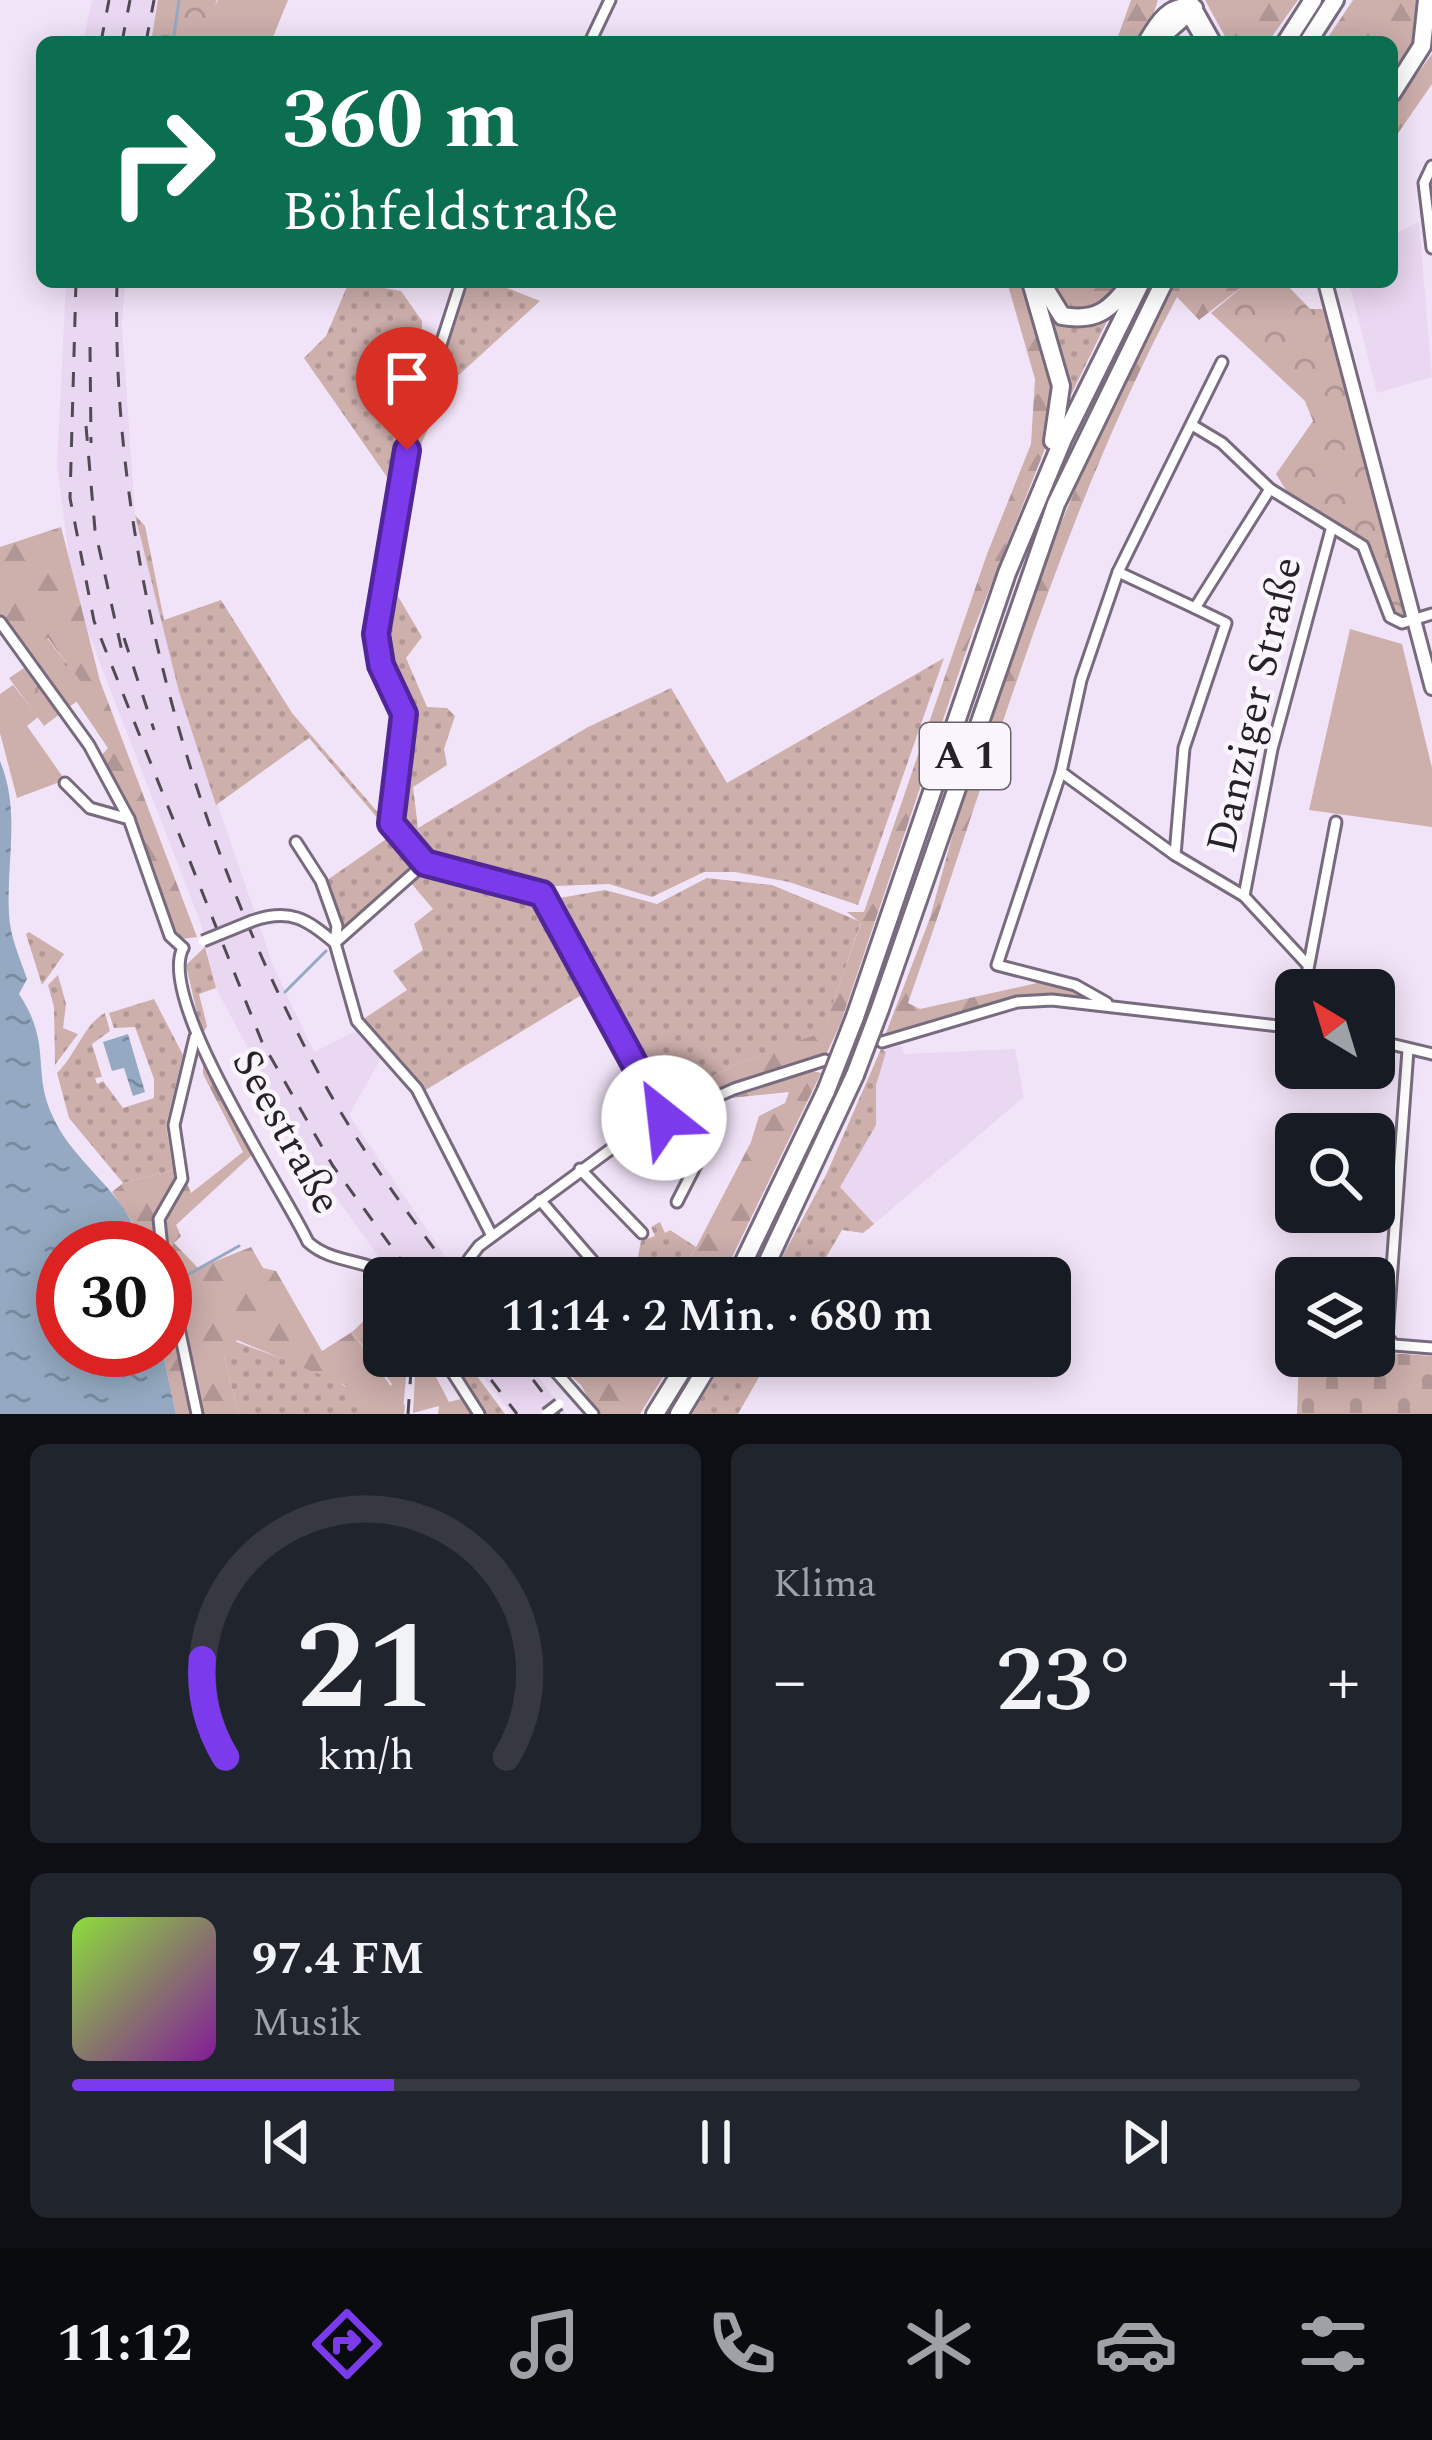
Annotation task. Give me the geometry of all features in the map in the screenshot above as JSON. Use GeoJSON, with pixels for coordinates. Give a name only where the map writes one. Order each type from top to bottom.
{"type":"FeatureCollection","features":[{"type":"Feature","properties":{"kind":"highway"},"geometry":{"type":"LineString","coordinates":[[1154,36],[1161,21],[1162,0]]}},
{"type":"Feature","properties":{"kind":"highway"},"geometry":{"type":"LineString","coordinates":[[1290,36],[1313,0]]}},
{"type":"Feature","properties":{"kind":"highway"},"geometry":{"type":"LineString","coordinates":[[1313,34],[1339,0]]}},
{"type":"Feature","properties":{"kind":"highway"},"geometry":{"type":"LineString","coordinates":[[1398,88],[1422,46],[1426,0]]}},
{"type":"Feature","properties":{"kind":"highway"},"geometry":{"type":"LineString","coordinates":[[1161,21],[1187,6]]}},
{"type":"Feature","properties":{"kind":"highway"},"geometry":{"type":"LineString","coordinates":[[1157,36],[1187,6]]}},
{"type":"Feature","properties":{"kind":"highway"},"geometry":{"type":"LineString","coordinates":[[1398,89],[1432,35]]}},
{"type":"Feature","properties":{"kind":"highway"},"geometry":{"type":"LineString","coordinates":[[1032,288],[1039,321],[1058,366],[1062,404],[1034,505]]}},
{"type":"Feature","properties":{"kind":"highway"},"geometry":{"type":"LineString","coordinates":[[1045,288],[1062,316],[1088,320],[1105,313],[1127,288]]}},
{"type":"Feature","properties":{"kind":"highway","name":"A 1"},"geometry":{"type":"LineString","coordinates":[[746,1257],[826,1091],[855,1017],[984,637],[1034,505],[1138,288]]}},
{"type":"Feature","properties":{"kind":"highway","name":"A 1"},"geometry":{"type":"LineString","coordinates":[[770,1257],[855,1075],[1056,504],[1162,288]]}},
{"type":"Feature","properties":{"kind":"highway"},"geometry":{"type":"LineString","coordinates":[[655,1414],[678,1377]]}},
{"type":"Feature","properties":{"kind":"highway"},"geometry":{"type":"LineString","coordinates":[[680,1414],[702,1377]]}},
{"type":"Feature","properties":{"kind":"main road"},"geometry":{"type":"LineString","coordinates":[[1187,6],[1201,36]]}},
{"type":"Feature","properties":{"kind":"main road"},"geometry":{"type":"LineString","coordinates":[[1187,6],[1210,36]]}},
{"type":"Feature","properties":{"kind":"main road"},"geometry":{"type":"LineString","coordinates":[[1330,288],[1432,688]]}},
{"type":"Feature","properties":{"kind":"street"},"geometry":{"type":"LineString","coordinates":[[593,36],[610,0]]}},
{"type":"Feature","properties":{"kind":"street"},"geometry":{"type":"LineString","coordinates":[[1432,166],[1424,183],[1432,248]]}},
{"type":"Feature","properties":{"kind":"street"},"geometry":{"type":"LineString","coordinates":[[458,288],[407,450],[376,634],[381,665],[404,714],[391,823],[425,863],[542,894],[664,1118]]}},
{"type":"Feature","properties":{"kind":"street"},"geometry":{"type":"LineString","coordinates":[[1107,1003],[1075,985],[997,965],[1061,772],[1081,680],[1118,572],[1192,425],[1210,378],[1222,362]]}},
{"type":"Feature","properties":{"kind":"street"},"geometry":{"type":"LineString","coordinates":[[1192,425],[1222,443],[1270,489],[1363,546],[1372,556],[1390,617],[1415,622],[1432,614]]}},
{"type":"Feature","properties":{"kind":"street"},"geometry":{"type":"LineString","coordinates":[[1195,608],[1270,489]]}},
{"type":"Feature","properties":{"kind":"street","name":"Danziger Straße"},"geometry":{"type":"LineString","coordinates":[[1244,896],[1272,749],[1331,530]]}},
{"type":"Feature","properties":{"kind":"street"},"geometry":{"type":"LineString","coordinates":[[1118,572],[1226,623],[1184,748],[1175,855]]}},
{"type":"Feature","properties":{"kind":"street","name":"Seestraße"},"geometry":{"type":"LineString","coordinates":[[0,622],[89,745],[130,819],[170,935],[183,948],[178,964],[195,1037],[308,1242],[335,1261],[363,1266]]}},
{"type":"Feature","properties":{"kind":"street"},"geometry":{"type":"LineString","coordinates":[[1061,772],[1175,855],[1244,896],[1306,964]]}},
{"type":"Feature","properties":{"kind":"street"},"geometry":{"type":"LineString","coordinates":[[65,783],[90,808],[130,819]]}},
{"type":"Feature","properties":{"kind":"street"},"geometry":{"type":"LineString","coordinates":[[1306,969],[1336,822]]}},
{"type":"Feature","properties":{"kind":"street"},"geometry":{"type":"LineString","coordinates":[[296,842],[321,881],[338,926],[335,943],[357,1021],[417,1088],[492,1236]]}},
{"type":"Feature","properties":{"kind":"street"},"geometry":{"type":"LineString","coordinates":[[335,943],[425,863]]}},
{"type":"Feature","properties":{"kind":"street"},"geometry":{"type":"LineString","coordinates":[[183,948],[274,913],[300,916],[335,943]]}},
{"type":"Feature","properties":{"kind":"street"},"geometry":{"type":"LineString","coordinates":[[882,1042],[1017,1002],[1107,1003],[1275,1025]]}},
{"type":"Feature","properties":{"kind":"street","name":"Seestraße"},"geometry":{"type":"LineString","coordinates":[[158,1221],[182,1179],[174,1125],[195,1037]]}},
{"type":"Feature","properties":{"kind":"street"},"geometry":{"type":"LineString","coordinates":[[1395,1046],[1432,1054]]}},
{"type":"Feature","properties":{"kind":"street"},"geometry":{"type":"LineString","coordinates":[[1392,1257],[1408,1050]]}},
{"type":"Feature","properties":{"kind":"street"},"geometry":{"type":"LineString","coordinates":[[471,1257],[580,1168],[664,1118],[825,1060]]}},
{"type":"Feature","properties":{"kind":"street"},"geometry":{"type":"LineString","coordinates":[[677,1112],[699,1159],[677,1202]]}},
{"type":"Feature","properties":{"kind":"street"},"geometry":{"type":"LineString","coordinates":[[580,1168],[642,1233]]}},
{"type":"Feature","properties":{"kind":"street"},"geometry":{"type":"LineString","coordinates":[[540,1199],[589,1257]]}},
{"type":"Feature","properties":{"kind":"street"},"geometry":{"type":"LineString","coordinates":[[1395,1346],[1432,1348]]}},
{"type":"Feature","properties":{"kind":"street"},"geometry":{"type":"LineString","coordinates":[[189,1377],[197,1414]]}},
{"type":"Feature","properties":{"kind":"street"},"geometry":{"type":"LineString","coordinates":[[455,1377],[478,1414]]}},
{"type":"Feature","properties":{"kind":"street"},"geometry":{"type":"LineString","coordinates":[[561,1377],[593,1414]]}},
{"type":"Feature","properties":{"kind":"street"},"geometry":{"type":"LineString","coordinates":[[546,1414],[575,1392]]}},
{"type":"Feature","properties":{"kind":"shaded area"},"geometry":{"type":"Polygon","coordinates":[[[92,0],[164,0],[157,36],[84,36],[92,0]]]}},
{"type":"Feature","properties":{"kind":"shaded area"},"geometry":{"type":"Polygon","coordinates":[[[1419,222],[1432,377],[1377,393],[1351,288],[1398,288],[1398,232],[1419,222]]]}},
{"type":"Feature","properties":{"kind":"shaded area"},"geometry":{"type":"Polygon","coordinates":[[[66,288],[125,288],[122,325],[135,515],[179,692],[274,968],[314,1052],[358,1030],[381,1058],[349,1115],[446,1257],[378,1257],[298,1143],[216,988],[201,924],[74,596],[57,466],[66,288]]]}},
{"type":"Feature","properties":{"kind":"shaded area"},"geometry":{"type":"Polygon","coordinates":[[[902,1046],[904,1054],[1015,1049],[1024,1097],[874,1224],[827,1173],[881,1049],[902,1046]]]}},
{"type":"Feature","properties":{"kind":"shaded area"},"geometry":{"type":"Polygon","coordinates":[[[483,1377],[539,1377],[566,1414],[512,1414],[483,1377]]]}},
{"type":"Feature","properties":{"kind":"green space"},"geometry":{"type":"Polygon","coordinates":[[[158,0],[217,0],[206,36],[152,36],[158,0]]]}},
{"type":"Feature","properties":{"kind":"green space"},"geometry":{"type":"Polygon","coordinates":[[[218,0],[288,0],[273,36],[201,36],[218,0]]]}},
{"type":"Feature","properties":{"kind":"green space"},"geometry":{"type":"Polygon","coordinates":[[[1131,0],[1158,0],[1146,36],[1118,36],[1131,0]]]}},
{"type":"Feature","properties":{"kind":"green space"},"geometry":{"type":"Polygon","coordinates":[[[1205,0],[1298,0],[1272,36],[1225,36],[1205,0]]]}},
{"type":"Feature","properties":{"kind":"green space"},"geometry":{"type":"Polygon","coordinates":[[[1353,0],[1424,0],[1427,20],[1398,76],[1398,36],[1329,36],[1353,0]]]}},
{"type":"Feature","properties":{"kind":"green space"},"geometry":{"type":"Polygon","coordinates":[[[1432,54],[1432,84],[1398,133],[1398,100],[1432,54]]]}},
{"type":"Feature","properties":{"kind":"green space"},"geometry":{"type":"Polygon","coordinates":[[[346,288],[401,291],[422,321],[420,376],[425,378],[374,636],[401,715],[389,809],[388,766],[398,720],[368,641],[394,487],[304,358],[326,336],[346,288]]]}},
{"type":"Feature","properties":{"kind":"green space"},"geometry":{"type":"Polygon","coordinates":[[[465,288],[507,288],[540,301],[449,384],[422,442],[396,593],[422,637],[406,658],[427,707],[447,708],[455,716],[444,749],[447,765],[413,787],[418,828],[588,727],[671,688],[727,783],[944,658],[858,905],[789,882],[735,872],[704,872],[652,897],[609,884],[528,887],[433,860],[398,821],[406,730],[379,640],[402,485],[423,405],[465,288]]]}},
{"type":"Feature","properties":{"kind":"green space"},"geometry":{"type":"Polygon","coordinates":[[[1009,288],[1027,288],[1029,307],[1056,379],[1048,441],[973,631],[826,1055],[669,1112],[662,1102],[737,1064],[823,1032],[861,923],[847,912],[864,912],[987,554],[1031,444],[1035,379],[1009,288]]]}},
{"type":"Feature","properties":{"kind":"green space"},"geometry":{"type":"Polygon","coordinates":[[[1047,288],[1121,288],[1103,310],[1063,311],[1047,288]]]}},
{"type":"Feature","properties":{"kind":"green space"},"geometry":{"type":"Polygon","coordinates":[[[1172,288],[1240,288],[1199,320],[1177,297],[1135,382],[1029,645],[908,1003],[920,1009],[1046,981],[1092,997],[1012,1000],[886,1033],[930,918],[965,789],[1036,583],[1093,447],[1172,288]]]}},
{"type":"Feature","properties":{"kind":"green space"},"geometry":{"type":"Polygon","coordinates":[[[1241,288],[1290,288],[1310,309],[1327,309],[1406,610],[1403,616],[1389,608],[1369,547],[1289,495],[1276,474],[1313,421],[1305,401],[1211,313],[1241,288]]]}},
{"type":"Feature","properties":{"kind":"green space"},"geometry":{"type":"Polygon","coordinates":[[[1255,288],[1275,288],[1288,309],[1264,325],[1244,295],[1255,288]]]}},
{"type":"Feature","properties":{"kind":"green space"},"geometry":{"type":"Polygon","coordinates":[[[1047,307],[1054,314],[1110,315],[1067,403],[1047,307]]]}},
{"type":"Feature","properties":{"kind":"green space"},"geometry":{"type":"Polygon","coordinates":[[[135,515],[145,526],[164,620],[221,600],[292,713],[419,860],[348,927],[339,923],[323,883],[392,835],[309,738],[216,805],[179,692],[135,515]]]}},
{"type":"Feature","properties":{"kind":"green space"},"geometry":{"type":"Polygon","coordinates":[[[61,527],[100,681],[197,937],[182,939],[172,930],[142,836],[100,757],[108,748],[76,701],[88,692],[48,638],[24,655],[0,622],[0,547],[61,527]]]}},
{"type":"Feature","properties":{"kind":"green space"},"geometry":{"type":"Polygon","coordinates":[[[1350,629],[1402,644],[1432,768],[1432,827],[1309,810],[1350,629]]]}},
{"type":"Feature","properties":{"kind":"green space"},"geometry":{"type":"Polygon","coordinates":[[[47,638],[89,692],[44,726],[9,678],[30,664],[24,655],[47,638]]]}},
{"type":"Feature","properties":{"kind":"green space"},"geometry":{"type":"Polygon","coordinates":[[[13,685],[38,717],[27,726],[65,780],[17,798],[0,733],[0,694],[13,685]]]}},
{"type":"Feature","properties":{"kind":"green space"},"geometry":{"type":"Polygon","coordinates":[[[429,869],[537,898],[588,991],[424,1091],[362,1020],[407,990],[393,971],[423,950],[414,924],[433,909],[411,883],[429,869]]]}},
{"type":"Feature","properties":{"kind":"green space"},"geometry":{"type":"Polygon","coordinates":[[[707,878],[772,885],[861,922],[823,1033],[737,1064],[662,1102],[548,900],[605,890],[657,904],[707,878]]]}},
{"type":"Feature","properties":{"kind":"green space"},"geometry":{"type":"Polygon","coordinates":[[[26,934],[64,954],[42,985],[26,934]]]}},
{"type":"Feature","properties":{"kind":"green space"},"geometry":{"type":"Polygon","coordinates":[[[205,947],[216,988],[199,994],[207,1026],[202,1035],[186,965],[205,947]]]}},
{"type":"Feature","properties":{"kind":"green space"},"geometry":{"type":"Polygon","coordinates":[[[58,975],[66,1004],[63,1028],[78,1034],[55,1065],[54,1007],[48,985],[58,975]]]}},
{"type":"Feature","properties":{"kind":"green space"},"geometry":{"type":"Polygon","coordinates":[[[154,999],[183,1055],[166,1125],[173,1170],[123,1183],[69,1118],[57,1073],[91,1024],[105,1013],[110,1031],[92,1044],[102,1077],[95,1078],[97,1084],[103,1081],[123,1108],[154,1098],[154,1079],[135,1027],[114,1028],[109,1013],[154,999]]]}},
{"type":"Feature","properties":{"kind":"green space"},"geometry":{"type":"Polygon","coordinates":[[[881,1049],[886,1052],[876,1085],[876,1125],[840,1187],[874,1224],[863,1233],[842,1230],[826,1257],[782,1257],[827,1173],[881,1049]]]}},
{"type":"Feature","properties":{"kind":"green space"},"geometry":{"type":"Polygon","coordinates":[[[203,1061],[254,1153],[180,1221],[132,1221],[112,1192],[123,1183],[173,1170],[172,1161],[178,1159],[191,1193],[243,1152],[203,1074],[203,1061]]]}},
{"type":"Feature","properties":{"kind":"green space"},"geometry":{"type":"Polygon","coordinates":[[[813,1071],[821,1073],[732,1257],[691,1257],[751,1142],[759,1116],[785,1103],[789,1092],[731,1098],[813,1071]]]}},
{"type":"Feature","properties":{"kind":"green space"},"geometry":{"type":"Polygon","coordinates":[[[660,1222],[665,1233],[670,1230],[696,1247],[691,1257],[638,1257],[641,1241],[655,1236],[651,1227],[660,1222]]]}},
{"type":"Feature","properties":{"kind":"green space"},"geometry":{"type":"Polygon","coordinates":[[[251,1247],[263,1268],[276,1271],[322,1351],[352,1332],[363,1347],[363,1377],[384,1377],[405,1406],[404,1414],[369,1414],[345,1385],[237,1340],[224,1358],[239,1414],[176,1414],[168,1377],[192,1377],[192,1262],[198,1268],[251,1247]]]}},
{"type":"Feature","properties":{"kind":"green space"},"geometry":{"type":"Polygon","coordinates":[[[363,1322],[363,1346],[352,1332],[363,1322]]]}},
{"type":"Feature","properties":{"kind":"green space"},"geometry":{"type":"Polygon","coordinates":[[[234,1341],[332,1377],[359,1396],[369,1414],[239,1414],[224,1358],[234,1341]]]}},
{"type":"Feature","properties":{"kind":"green space"},"geometry":{"type":"Polygon","coordinates":[[[1395,1353],[1432,1356],[1432,1414],[1297,1414],[1298,1377],[1395,1377],[1395,1353]]]}},
{"type":"Feature","properties":{"kind":"green space"},"geometry":{"type":"Polygon","coordinates":[[[387,1377],[406,1377],[403,1410],[384,1395],[392,1384],[387,1377]]]}},
{"type":"Feature","properties":{"kind":"green space"},"geometry":{"type":"Polygon","coordinates":[[[415,1377],[436,1377],[449,1402],[461,1399],[471,1414],[438,1414],[439,1406],[413,1413],[415,1377]]]}},
{"type":"Feature","properties":{"kind":"green space"},"geometry":{"type":"Polygon","coordinates":[[[460,1377],[478,1377],[505,1414],[485,1414],[460,1377]]]}},
{"type":"Feature","properties":{"kind":"green space"},"geometry":{"type":"Polygon","coordinates":[[[572,1377],[663,1377],[640,1414],[597,1414],[572,1377]]]}},
{"type":"Feature","properties":{"kind":"green space"},"geometry":{"type":"Polygon","coordinates":[[[714,1377],[759,1377],[738,1414],[692,1414],[714,1377]]]}},
{"type":"Feature","properties":{"kind":"water"},"geometry":{"type":"Polygon","coordinates":[[[0,761],[10,799],[10,923],[27,979],[19,994],[36,1028],[47,1101],[74,1151],[131,1221],[36,1221],[36,1377],[168,1377],[176,1414],[0,1414],[0,761]]]}},
{"type":"Feature","properties":{"kind":"water"},"geometry":{"type":"Polygon","coordinates":[[[128,1034],[145,1092],[133,1096],[124,1068],[112,1071],[103,1042],[128,1034]]]}},
{"type":"Feature","properties":{"kind":"waterway"},"geometry":{"type":"LineString","coordinates":[[174,36],[179,0]]}},
{"type":"Feature","properties":{"kind":"waterway"},"geometry":{"type":"LineString","coordinates":[[285,992],[326,951]]}},
{"type":"Feature","properties":{"kind":"waterway"},"geometry":{"type":"LineString","coordinates":[[192,1272],[239,1246]]}},
{"type":"Feature","properties":{"kind":"railway"},"geometry":{"type":"LineString","coordinates":[[102,36],[109,0]]}},
{"type":"Feature","properties":{"kind":"railway"},"geometry":{"type":"LineString","coordinates":[[123,36],[130,0]]}},
{"type":"Feature","properties":{"kind":"railway"},"geometry":{"type":"LineString","coordinates":[[147,36],[154,0]]}},
{"type":"Feature","properties":{"kind":"railway"},"geometry":{"type":"LineString","coordinates":[[76,288],[70,498],[94,621],[262,1042],[333,1166],[399,1257]]}},
{"type":"Feature","properties":{"kind":"railway"},"geometry":{"type":"LineString","coordinates":[[117,288],[128,487],[145,591],[200,797],[236,896],[324,1083],[441,1257]]}},
{"type":"Feature","properties":{"kind":"railway"},"geometry":{"type":"LineString","coordinates":[[90,347],[91,443]]}},
{"type":"Feature","properties":{"kind":"railway"},"geometry":{"type":"LineString","coordinates":[[86,426],[95,530],[123,656]]}},
{"type":"Feature","properties":{"kind":"railway"},"geometry":{"type":"LineString","coordinates":[[124,638],[154,730]]}},
{"type":"Feature","properties":{"kind":"railway"},"geometry":{"type":"LineString","coordinates":[[408,1414],[411,1377]]}},
{"type":"Feature","properties":{"kind":"railway"},"geometry":{"type":"LineString","coordinates":[[489,1377],[517,1414]]}},
{"type":"Feature","properties":{"kind":"railway"},"geometry":{"type":"LineString","coordinates":[[531,1377],[559,1414]]}},
{"type":"Feature","properties":{"kind":"route"},"geometry":{"type":"LineString","coordinates":[[407,450],[376,634],[381,665],[404,714],[391,823],[425,863],[542,894],[664,1118]]}}]}
